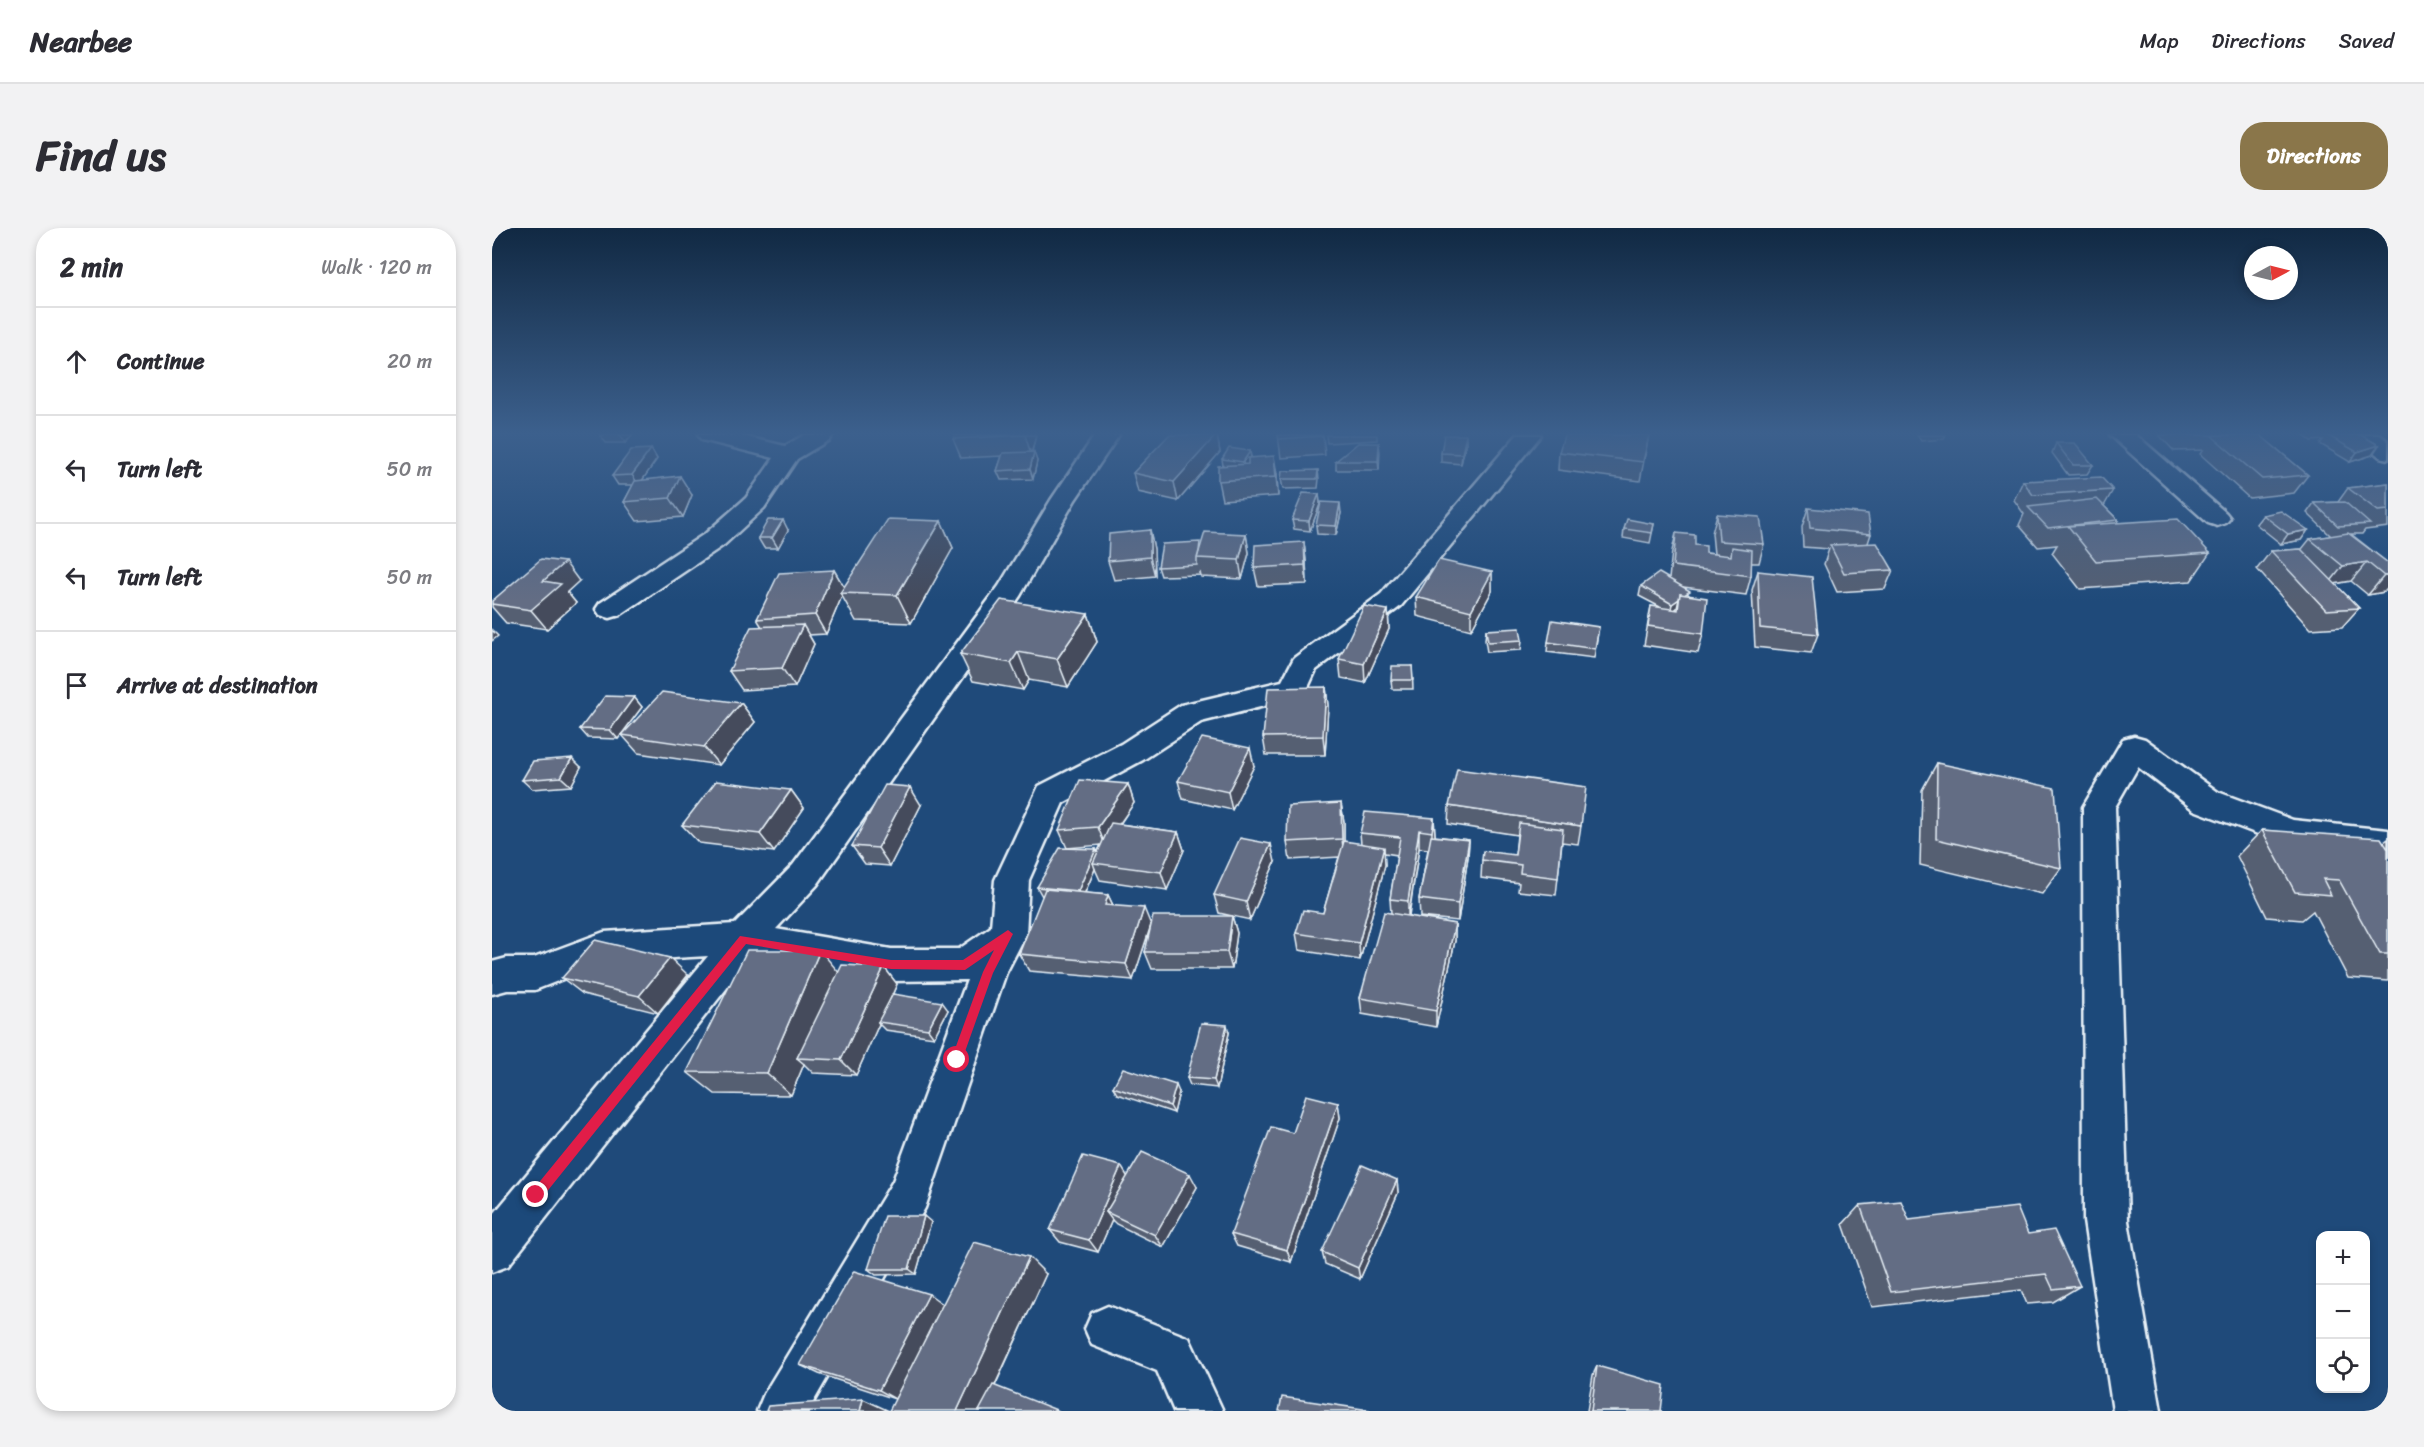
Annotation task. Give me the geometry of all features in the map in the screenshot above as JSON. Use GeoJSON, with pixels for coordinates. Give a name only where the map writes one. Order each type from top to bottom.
{"type":"FeatureCollection","features":[{"type":"Feature","properties":{"kind":"street"},"geometry":{"type":"LineString","coordinates":[[610,609],[715,539],[755,502],[763,490]]}},
{"type":"Feature","properties":{"kind":"street"},"geometry":{"type":"LineString","coordinates":[[492,1250],[744,939],[806,874],[1010,590],[1070,490]]}},
{"type":"Feature","properties":{"kind":"street"},"geometry":{"type":"LineString","coordinates":[[781,1411],[910,1193],[988,972],[1008,934],[1012,880],[1050,795],[1132,752],[1192,713],[1294,688],[1304,665],[1391,600],[1483,490]]}},
{"type":"Feature","properties":{"kind":"street"},"geometry":{"type":"LineString","coordinates":[[2185,490],[2217,518]]}},
{"type":"Feature","properties":{"kind":"street"},"geometry":{"type":"LineString","coordinates":[[2137,1411],[2106,1221],[2099,807],[2134,747],[2206,801],[2290,833],[2388,843]]}},
{"type":"Feature","properties":{"kind":"street"},"geometry":{"type":"LineString","coordinates":[[492,978],[507,974],[535,974],[604,946],[744,939],[891,965],[965,965],[1008,934]]}},
{"type":"Feature","properties":{"kind":"street"},"geometry":{"type":"LineString","coordinates":[[1108,1329],[1173,1354],[1199,1411]]}},
{"type":"Feature","properties":{"kind":"building"},"geometry":{"type":"Polygon","coordinates":[[[630,490],[674,490],[670,498],[624,502],[630,490]]]}},
{"type":"Feature","properties":{"kind":"building"},"geometry":{"type":"Polygon","coordinates":[[[2030,490],[2110,490],[2033,495],[2030,490]]]}},
{"type":"Feature","properties":{"kind":"building"},"geometry":{"type":"Polygon","coordinates":[[[2351,490],[2388,490],[2388,510],[2378,511],[2351,490]]]}},
{"type":"Feature","properties":{"kind":"building"},"geometry":{"type":"Polygon","coordinates":[[[1303,493],[1319,494],[1309,521],[1292,520],[1303,493]]]}},
{"type":"Feature","properties":{"kind":"building"},"geometry":{"type":"Polygon","coordinates":[[[2097,499],[2118,520],[2048,528],[2028,507],[2097,499]]]}},
{"type":"Feature","properties":{"kind":"building"},"geometry":{"type":"Polygon","coordinates":[[[1321,502],[1340,503],[1336,526],[1316,525],[1321,502]]]}},
{"type":"Feature","properties":{"kind":"building"},"geometry":{"type":"Polygon","coordinates":[[[2345,502],[2370,524],[2338,526],[2314,503],[2345,502]]]}},
{"type":"Feature","properties":{"kind":"building"},"geometry":{"type":"Polygon","coordinates":[[[1808,508],[1868,514],[1871,534],[1810,528],[1808,508]]]}},
{"type":"Feature","properties":{"kind":"building"},"geometry":{"type":"Polygon","coordinates":[[[2281,511],[2308,530],[2288,534],[2263,515],[2281,511]]]}},
{"type":"Feature","properties":{"kind":"building"},"geometry":{"type":"Polygon","coordinates":[[[1717,514],[1760,517],[1764,544],[1719,541],[1717,514]]]}},
{"type":"Feature","properties":{"kind":"building"},"geometry":{"type":"Polygon","coordinates":[[[888,519],[941,521],[897,595],[840,593],[888,519]]]}},
{"type":"Feature","properties":{"kind":"building"},"geometry":{"type":"Polygon","coordinates":[[[1627,519],[1654,524],[1652,533],[1624,529],[1627,519]]]}},
{"type":"Feature","properties":{"kind":"building"},"geometry":{"type":"Polygon","coordinates":[[[2178,519],[2210,553],[2096,561],[2068,526],[2178,519]]]}},
{"type":"Feature","properties":{"kind":"building"},"geometry":{"type":"Polygon","coordinates":[[[768,520],[783,520],[772,538],[758,538],[768,520]]]}},
{"type":"Feature","properties":{"kind":"building"},"geometry":{"type":"Polygon","coordinates":[[[1150,530],[1150,557],[1108,561],[1109,534],[1150,530]]]}},
{"type":"Feature","properties":{"kind":"building"},"geometry":{"type":"Polygon","coordinates":[[[1205,532],[1246,534],[1239,560],[1197,558],[1205,532]]]}},
{"type":"Feature","properties":{"kind":"building"},"geometry":{"type":"Polygon","coordinates":[[[1676,533],[1695,535],[1695,545],[1706,546],[1706,553],[1731,556],[1732,547],[1752,550],[1751,576],[1673,566],[1676,533]]]}},
{"type":"Feature","properties":{"kind":"building"},"geometry":{"type":"Polygon","coordinates":[[[2348,533],[2388,563],[2388,575],[2384,576],[2367,562],[2343,566],[2310,539],[2348,533]]]}},
{"type":"Feature","properties":{"kind":"building"},"geometry":{"type":"Polygon","coordinates":[[[1200,542],[1197,565],[1158,567],[1162,544],[1200,542]]]}},
{"type":"Feature","properties":{"kind":"building"},"geometry":{"type":"Polygon","coordinates":[[[1304,542],[1305,565],[1254,568],[1255,545],[1304,542]]]}},
{"type":"Feature","properties":{"kind":"building"},"geometry":{"type":"Polygon","coordinates":[[[1877,543],[1893,570],[1844,573],[1830,545],[1877,543]]]}},
{"type":"Feature","properties":{"kind":"building"},"geometry":{"type":"Polygon","coordinates":[[[2301,549],[2359,608],[2326,610],[2271,551],[2301,549]]]}},
{"type":"Feature","properties":{"kind":"building"},"geometry":{"type":"Polygon","coordinates":[[[541,559],[565,562],[543,581],[561,584],[531,610],[492,604],[492,601],[541,559]]]}},
{"type":"Feature","properties":{"kind":"building"},"geometry":{"type":"Polygon","coordinates":[[[1439,560],[1492,572],[1471,611],[1416,597],[1439,560]]]}},
{"type":"Feature","properties":{"kind":"building"},"geometry":{"type":"Polygon","coordinates":[[[834,570],[815,615],[757,619],[779,573],[834,570]]]}},
{"type":"Feature","properties":{"kind":"building"},"geometry":{"type":"Polygon","coordinates":[[[1758,571],[1812,577],[1818,634],[1760,628],[1758,571]]]}},
{"type":"Feature","properties":{"kind":"building"},"geometry":{"type":"Polygon","coordinates":[[[1659,573],[1690,591],[1684,595],[1680,594],[1679,599],[1672,604],[1641,586],[1659,573]]]}},
{"type":"Feature","properties":{"kind":"building"},"geometry":{"type":"Polygon","coordinates":[[[1680,594],[1707,598],[1703,634],[1648,626],[1651,606],[1678,610],[1680,594]]]}},
{"type":"Feature","properties":{"kind":"building"},"geometry":{"type":"Polygon","coordinates":[[[1001,600],[1088,614],[1057,659],[1018,652],[1011,663],[960,654],[1001,600]]]}},
{"type":"Feature","properties":{"kind":"building"},"geometry":{"type":"Polygon","coordinates":[[[1364,606],[1388,610],[1364,664],[1339,659],[1364,606]]]}},
{"type":"Feature","properties":{"kind":"building"},"geometry":{"type":"Polygon","coordinates":[[[1552,620],[1599,627],[1595,649],[1548,642],[1552,620]]]}},
{"type":"Feature","properties":{"kind":"building"},"geometry":{"type":"Polygon","coordinates":[[[803,625],[782,668],[729,671],[751,627],[803,625]]]}},
{"type":"Feature","properties":{"kind":"building"},"geometry":{"type":"Polygon","coordinates":[[[1520,628],[1522,640],[1488,642],[1486,630],[1520,628]]]}},
{"type":"Feature","properties":{"kind":"building"},"geometry":{"type":"Polygon","coordinates":[[[1392,666],[1412,666],[1413,680],[1391,680],[1392,666]]]}},
{"type":"Feature","properties":{"kind":"building"},"geometry":{"type":"Polygon","coordinates":[[[1326,687],[1323,736],[1263,737],[1268,688],[1326,687]]]}},
{"type":"Feature","properties":{"kind":"building"},"geometry":{"type":"Polygon","coordinates":[[[662,692],[741,703],[704,747],[622,735],[662,692]]]}},
{"type":"Feature","properties":{"kind":"building"},"geometry":{"type":"Polygon","coordinates":[[[605,696],[634,697],[610,730],[580,729],[605,696]]]}},
{"type":"Feature","properties":{"kind":"building"},"geometry":{"type":"Polygon","coordinates":[[[1202,738],[1250,748],[1228,792],[1178,781],[1202,738]]]}},
{"type":"Feature","properties":{"kind":"building"},"geometry":{"type":"Polygon","coordinates":[[[572,758],[561,777],[522,780],[533,761],[572,758]]]}},
{"type":"Feature","properties":{"kind":"building"},"geometry":{"type":"Polygon","coordinates":[[[1937,763],[2055,788],[2061,868],[1936,839],[1937,763]]]}},
{"type":"Feature","properties":{"kind":"building"},"geometry":{"type":"Polygon","coordinates":[[[1457,769],[1586,787],[1581,826],[1449,806],[1457,769]]]}},
{"type":"Feature","properties":{"kind":"building"},"geometry":{"type":"Polygon","coordinates":[[[1080,780],[1128,784],[1098,827],[1059,830],[1080,780]]]}},
{"type":"Feature","properties":{"kind":"building"},"geometry":{"type":"Polygon","coordinates":[[[716,781],[791,790],[760,834],[682,825],[716,781]]]}},
{"type":"Feature","properties":{"kind":"building"},"geometry":{"type":"Polygon","coordinates":[[[885,785],[910,787],[878,848],[852,846],[885,785]]]}},
{"type":"Feature","properties":{"kind":"building"},"geometry":{"type":"Polygon","coordinates":[[[1341,803],[1342,839],[1287,842],[1288,806],[1341,803]]]}},
{"type":"Feature","properties":{"kind":"building"},"geometry":{"type":"Polygon","coordinates":[[[1365,812],[1434,818],[1432,832],[1419,830],[1408,901],[1390,899],[1400,837],[1360,833],[1365,812]]]}},
{"type":"Feature","properties":{"kind":"building"},"geometry":{"type":"Polygon","coordinates":[[[1111,823],[1178,832],[1161,872],[1093,863],[1111,823]]]}},
{"type":"Feature","properties":{"kind":"building"},"geometry":{"type":"Polygon","coordinates":[[[1519,823],[1563,829],[1558,878],[1520,873],[1521,865],[1482,860],[1483,851],[1515,855],[1519,823]]]}},
{"type":"Feature","properties":{"kind":"building"},"geometry":{"type":"Polygon","coordinates":[[[2262,830],[2381,838],[2388,849],[2388,954],[2380,954],[2339,880],[2323,879],[2331,895],[2295,892],[2262,830]]]}},
{"type":"Feature","properties":{"kind":"building"},"geometry":{"type":"Polygon","coordinates":[[[1431,836],[1469,840],[1458,904],[1419,899],[1431,836]]]}},
{"type":"Feature","properties":{"kind":"building"},"geometry":{"type":"Polygon","coordinates":[[[1240,838],[1271,844],[1246,902],[1214,895],[1240,838]]]}},
{"type":"Feature","properties":{"kind":"building"},"geometry":{"type":"Polygon","coordinates":[[[1344,841],[1384,847],[1359,943],[1296,933],[1303,910],[1323,913],[1344,841]]]}},
{"type":"Feature","properties":{"kind":"building"},"geometry":{"type":"Polygon","coordinates":[[[1060,848],[1096,849],[1078,891],[1037,887],[1060,848]]]}},
{"type":"Feature","properties":{"kind":"building"},"geometry":{"type":"Polygon","coordinates":[[[1045,889],[1108,895],[1105,905],[1144,908],[1126,964],[1019,954],[1045,889]]]}},
{"type":"Feature","properties":{"kind":"building"},"geometry":{"type":"Polygon","coordinates":[[[1384,912],[1455,924],[1436,1011],[1360,998],[1384,912]]]}},
{"type":"Feature","properties":{"kind":"building"},"geometry":{"type":"Polygon","coordinates":[[[1153,916],[1232,916],[1227,952],[1145,952],[1153,916]]]}},
{"type":"Feature","properties":{"kind":"building"},"geometry":{"type":"Polygon","coordinates":[[[595,940],[670,958],[639,996],[562,978],[595,940]]]}},
{"type":"Feature","properties":{"kind":"building"},"geometry":{"type":"Polygon","coordinates":[[[747,950],[820,950],[767,1073],[687,1072],[747,950]]]}},
{"type":"Feature","properties":{"kind":"building"},"geometry":{"type":"Polygon","coordinates":[[[842,965],[884,967],[841,1060],[797,1058],[842,965]]]}},
{"type":"Feature","properties":{"kind":"building"},"geometry":{"type":"Polygon","coordinates":[[[893,994],[942,1002],[928,1029],[878,1022],[893,994]]]}},
{"type":"Feature","properties":{"kind":"building"},"geometry":{"type":"Polygon","coordinates":[[[1201,1023],[1227,1025],[1214,1080],[1187,1078],[1201,1023]]]}},
{"type":"Feature","properties":{"kind":"building"},"geometry":{"type":"Polygon","coordinates":[[[1123,1068],[1176,1085],[1170,1106],[1113,1087],[1123,1068]]]}},
{"type":"Feature","properties":{"kind":"building"},"geometry":{"type":"Polygon","coordinates":[[[1306,1095],[1338,1103],[1287,1250],[1231,1234],[1271,1127],[1293,1133],[1306,1095]]]}},
{"type":"Feature","properties":{"kind":"building"},"geometry":{"type":"Polygon","coordinates":[[[1142,1152],[1190,1174],[1155,1235],[1106,1212],[1142,1152]]]}},
{"type":"Feature","properties":{"kind":"building"},"geometry":{"type":"Polygon","coordinates":[[[1083,1156],[1121,1166],[1089,1240],[1050,1230],[1083,1156]]]}},
{"type":"Feature","properties":{"kind":"building"},"geometry":{"type":"Polygon","coordinates":[[[1362,1165],[1397,1180],[1358,1268],[1322,1252],[1362,1165]]]}},
{"type":"Feature","properties":{"kind":"building"},"geometry":{"type":"Polygon","coordinates":[[[1901,1201],[1909,1220],[2017,1207],[2028,1234],[2054,1230],[2080,1286],[2053,1289],[2046,1274],[1891,1292],[1860,1205],[1901,1201]]]}},
{"type":"Feature","properties":{"kind":"building"},"geometry":{"type":"Polygon","coordinates":[[[885,1216],[924,1216],[909,1269],[868,1269],[885,1216]]]}},
{"type":"Feature","properties":{"kind":"building"},"geometry":{"type":"Polygon","coordinates":[[[974,1242],[1029,1257],[957,1411],[889,1411],[974,1242]]]}},
{"type":"Feature","properties":{"kind":"building"},"geometry":{"type":"Polygon","coordinates":[[[854,1271],[929,1294],[879,1390],[800,1365],[854,1271]]]}},
{"type":"Feature","properties":{"kind":"building"},"geometry":{"type":"Polygon","coordinates":[[[1597,1366],[1664,1385],[1661,1411],[1591,1411],[1597,1366]]]}},
{"type":"Feature","properties":{"kind":"building"},"geometry":{"type":"Polygon","coordinates":[[[993,1385],[1059,1411],[979,1411],[993,1385]]]}},
{"type":"Feature","properties":{"kind":"building"},"geometry":{"type":"Polygon","coordinates":[[[1282,1397],[1369,1410],[1369,1411],[1279,1411],[1282,1397]]]}},
{"type":"Feature","properties":{"kind":"building"},"geometry":{"type":"Polygon","coordinates":[[[863,1399],[860,1411],[766,1411],[768,1406],[863,1399]]]}},
{"type":"Feature","properties":{"kind":"route"},"geometry":{"type":"LineString","coordinates":[[536,1195],[744,939],[891,965],[965,965],[1008,934],[988,972],[957,1060]]}}]}
